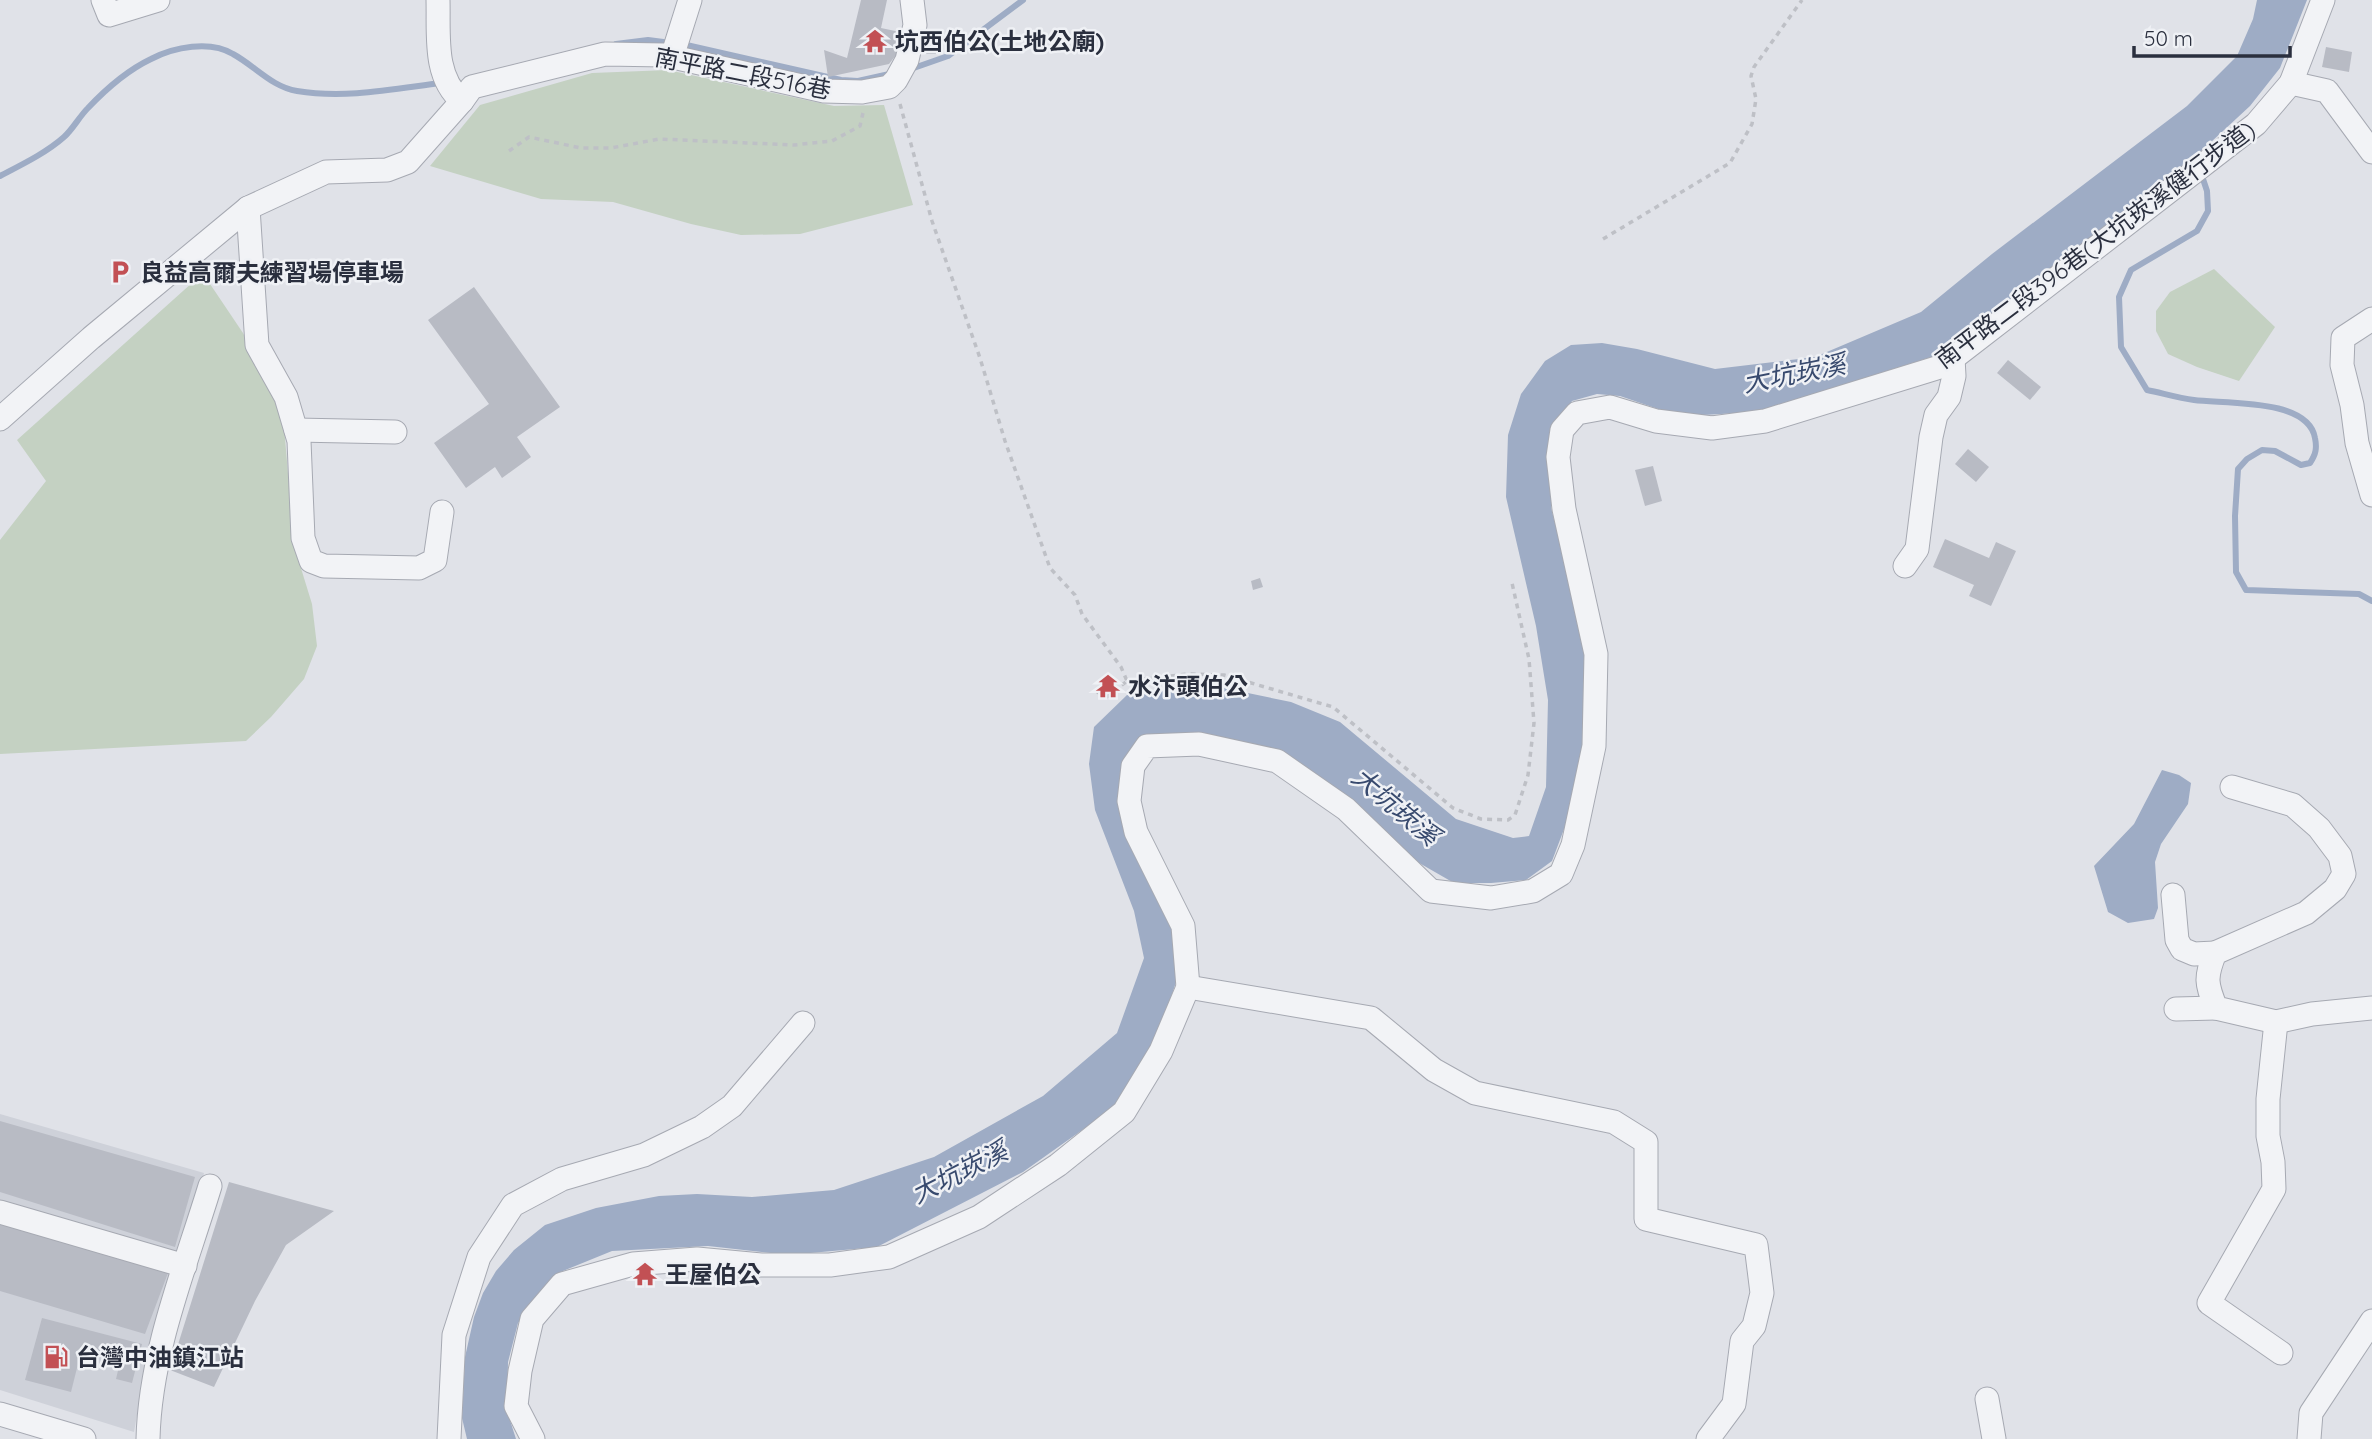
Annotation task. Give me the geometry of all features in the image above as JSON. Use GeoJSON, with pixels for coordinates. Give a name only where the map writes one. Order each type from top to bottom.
{"type":"FeatureCollection","features":[{"type":"Feature","properties":{"kind":"street"},"geometry":{"type":"LineString","coordinates":[[103,0],[109,15],[158,0]]}},
{"type":"Feature","properties":{"kind":"street"},"geometry":{"type":"LineString","coordinates":[[438,0],[440,65],[457,97]]}},
{"type":"Feature","properties":{"kind":"street"},"geometry":{"type":"LineString","coordinates":[[672,56],[690,0]]}},
{"type":"Feature","properties":{"kind":"street"},"geometry":{"type":"LineString","coordinates":[[890,79],[915,25],[912,0]]}},
{"type":"Feature","properties":{"kind":"street","name":"南平路二段396巷(大坑崁溪健行步道)"},"geometry":{"type":"LineString","coordinates":[[533,1439],[516,1406],[520,1371],[532,1319],[562,1284],[634,1264],[696,1259],[761,1265],[830,1265],[890,1257],[979,1217],[1058,1165],[1124,1112],[1161,1051],[1188,987],[1182,926],[1136,832],[1129,801],[1133,766],[1147,746],[1199,744],[1277,761],[1346,809],[1431,891],[1491,898],[1533,891],[1561,874],[1573,845],[1594,746],[1596,654],[1564,509],[1558,457],[1562,430],[1577,413],[1610,407],[1656,421],[1712,428],[1765,421],[1943,366],[2256,124],[2291,83],[2323,0]]}},
{"type":"Feature","properties":{"kind":"street","name":"南平路二段516巷"},"geometry":{"type":"LineString","coordinates":[[0,419],[91,338],[248,208],[326,172],[387,170],[408,162],[457,97],[472,86],[605,54],[672,56],[824,91],[890,79]]}},
{"type":"Feature","properties":{"kind":"street"},"geometry":{"type":"LineString","coordinates":[[2291,83],[2327,91],[2372,152]]}},
{"type":"Feature","properties":{"kind":"street"},"geometry":{"type":"LineString","coordinates":[[248,208],[257,345],[286,397],[299,441],[303,538],[311,561],[324,566],[419,568],[435,560],[442,512]]}},
{"type":"Feature","properties":{"kind":"street"},"geometry":{"type":"LineString","coordinates":[[2372,319],[2343,338],[2342,365],[2352,405],[2357,443],[2372,495]]}},
{"type":"Feature","properties":{"kind":"street"},"geometry":{"type":"LineString","coordinates":[[1905,566],[1917,549],[1931,437],[1936,415],[1949,397],[1954,376],[1953,358]]}},
{"type":"Feature","properties":{"kind":"street"},"geometry":{"type":"LineString","coordinates":[[296,430],[395,432]]}},
{"type":"Feature","properties":{"kind":"street"},"geometry":{"type":"LineString","coordinates":[[2173,895],[2177,940],[2182,950],[2194,954],[2215,953],[2306,913],[2335,889],[2344,874],[2340,856],[2319,828],[2293,805],[2232,787]]}},
{"type":"Feature","properties":{"kind":"street"},"geometry":{"type":"LineString","coordinates":[[2215,953],[2207,972],[2209,992],[2216,1008]]}},
{"type":"Feature","properties":{"kind":"street"},"geometry":{"type":"LineString","coordinates":[[1188,987],[1371,1018],[1434,1070],[1475,1093],[1614,1122],[1646,1142],[1646,1219],[1756,1245],[1762,1293],[1754,1326],[1742,1341],[1734,1404],[1708,1439]]}},
{"type":"Feature","properties":{"kind":"street"},"geometry":{"type":"LineString","coordinates":[[2176,1009],[2216,1008],[2276,1022],[2312,1014],[2372,1008]]}},
{"type":"Feature","properties":{"kind":"street"},"geometry":{"type":"LineString","coordinates":[[2276,1022],[2268,1124],[2274,1189],[2208,1303],[2281,1353]]}},
{"type":"Feature","properties":{"kind":"street"},"geometry":{"type":"LineString","coordinates":[[449,1439],[454,1335],[479,1257],[513,1205],[562,1179],[643,1155],[702,1127],[732,1106],[803,1023]]}},
{"type":"Feature","properties":{"kind":"street"},"geometry":{"type":"LineString","coordinates":[[148,1439],[149,1403],[159,1354],[210,1185]]}},
{"type":"Feature","properties":{"kind":"street"},"geometry":{"type":"LineString","coordinates":[[0,1212],[185,1266]]}},
{"type":"Feature","properties":{"kind":"street"},"geometry":{"type":"LineString","coordinates":[[2309,1439],[2311,1413],[2372,1321]]}},
{"type":"Feature","properties":{"kind":"street"},"geometry":{"type":"LineString","coordinates":[[1987,1398],[1994,1439]]}},
{"type":"Feature","properties":{"kind":"street"},"geometry":{"type":"LineString","coordinates":[[0,1414],[84,1439]]}},
{"type":"Feature","properties":{"kind":"path"},"geometry":{"type":"LineString","coordinates":[[1603,239],[1730,163],[1752,124],[1756,99],[1751,76],[1754,67],[1802,0]]}},
{"type":"Feature","properties":{"kind":"path"},"geometry":{"type":"LineString","coordinates":[[509,150],[529,137],[581,148],[611,148],[659,139],[794,145],[832,141],[860,127],[890,79]]}},
{"type":"Feature","properties":{"kind":"path"},"geometry":{"type":"LineString","coordinates":[[890,79],[899,100],[932,221],[1005,441],[1051,568],[1075,595],[1082,614],[1121,667],[1127,681]]}},
{"type":"Feature","properties":{"kind":"path"},"geometry":{"type":"LineString","coordinates":[[1097,692],[1107,696],[1127,681],[1148,677],[1224,675],[1333,706],[1453,808],[1481,819],[1508,820],[1515,815],[1528,775],[1534,723],[1529,659],[1512,583]]}},
{"type":"Feature","properties":{"kind":"shaded area"},"geometry":{"type":"Polygon","coordinates":[[[0,1114],[204,1173],[182,1253],[149,1347],[134,1432],[0,1390],[0,1114]]]}},
{"type":"Feature","properties":{"kind":"green space"},"geometry":{"type":"Polygon","coordinates":[[[668,70],[834,106],[884,105],[913,205],[800,234],[741,235],[613,202],[541,199],[430,166],[480,105],[592,73],[668,70]]]}},
{"type":"Feature","properties":{"kind":"green space"},"geometry":{"type":"Polygon","coordinates":[[[2214,269],[2275,327],[2239,381],[2168,354],[2156,331],[2156,311],[2170,292],[2214,269]]]}},
{"type":"Feature","properties":{"kind":"green space"},"geometry":{"type":"Polygon","coordinates":[[[206,278],[243,333],[283,414],[291,510],[300,565],[312,604],[317,646],[304,679],[246,741],[0,754],[0,540],[46,481],[17,440],[193,282],[206,278]]]}},
{"type":"Feature","properties":{"kind":"water","name":"大坑崁溪"},"geometry":{"type":"Polygon","coordinates":[[[2257,0],[2307,0],[2280,68],[2250,106],[2184,167],[1941,354],[1756,412],[1703,415],[1670,413],[1620,396],[1597,394],[1572,401],[1552,436],[1551,507],[1585,648],[1584,738],[1575,800],[1552,861],[1526,880],[1454,883],[1414,860],[1360,806],[1215,736],[1163,733],[1134,746],[1122,774],[1174,928],[1179,973],[1155,1046],[1116,1106],[1023,1172],[877,1247],[788,1255],[708,1246],[612,1251],[558,1273],[518,1323],[508,1362],[507,1411],[516,1439],[467,1439],[462,1418],[465,1357],[474,1317],[483,1293],[496,1271],[514,1250],[545,1225],[596,1208],[659,1196],[697,1194],[752,1197],[834,1190],[934,1157],[1043,1096],[1117,1033],[1144,958],[1134,911],[1095,810],[1089,764],[1094,727],[1127,695],[1214,686],[1291,702],[1340,722],[1456,819],[1513,838],[1529,836],[1546,787],[1548,700],[1536,626],[1506,497],[1508,435],[1521,394],[1545,361],[1571,345],[1602,343],[1715,369],[1815,357],[1921,312],[1992,254],[2187,106],[2237,56],[2253,19],[2257,0]]]}},
{"type":"Feature","properties":{"kind":"water"},"geometry":{"type":"Polygon","coordinates":[[[2162,770],[2179,775],[2191,783],[2188,804],[2161,844],[2155,862],[2158,908],[2154,919],[2128,923],[2108,912],[2094,866],[2134,824],[2162,770]]]}},
{"type":"Feature","properties":{"kind":"building","name":"坑西伯公(土地公廟)"},"geometry":{"type":"Polygon","coordinates":[[[861,0],[887,0],[881,28],[900,32],[896,55],[889,64],[828,77],[824,50],[847,58],[861,0]]]}},
{"type":"Feature","properties":{"kind":"building"},"geometry":{"type":"Polygon","coordinates":[[[926,42],[938,42],[938,54],[926,54],[926,42]]]}},
{"type":"Feature","properties":{"kind":"building"},"geometry":{"type":"Polygon","coordinates":[[[2326,47],[2352,52],[2349,72],[2322,67],[2326,47]]]}},
{"type":"Feature","properties":{"kind":"building"},"geometry":{"type":"Polygon","coordinates":[[[474,287],[560,407],[517,437],[531,457],[502,478],[495,467],[466,488],[434,443],[489,404],[428,320],[474,287]]]}},
{"type":"Feature","properties":{"kind":"building"},"geometry":{"type":"Polygon","coordinates":[[[2008,360],[2041,387],[2030,400],[1997,373],[2008,360]]]}},
{"type":"Feature","properties":{"kind":"building"},"geometry":{"type":"Polygon","coordinates":[[[1968,449],[1989,467],[1976,482],[1955,464],[1968,449]]]}},
{"type":"Feature","properties":{"kind":"building"},"geometry":{"type":"Polygon","coordinates":[[[1653,466],[1662,501],[1645,506],[1635,470],[1653,466]]]}},
{"type":"Feature","properties":{"kind":"building"},"geometry":{"type":"Polygon","coordinates":[[[1945,539],[1989,558],[1996,542],[2016,551],[1991,606],[1969,596],[1974,585],[1933,567],[1945,539]]]}},
{"type":"Feature","properties":{"kind":"building"},"geometry":{"type":"Polygon","coordinates":[[[1260,578],[1263,587],[1253,590],[1251,581],[1260,578]]]}},
{"type":"Feature","properties":{"kind":"building"},"geometry":{"type":"Polygon","coordinates":[[[0,1121],[195,1177],[175,1247],[0,1192],[0,1121]]]}},
{"type":"Feature","properties":{"kind":"building"},"geometry":{"type":"Polygon","coordinates":[[[229,1182],[334,1211],[286,1245],[255,1301],[214,1387],[170,1370],[229,1182]]]}},
{"type":"Feature","properties":{"kind":"building"},"geometry":{"type":"Polygon","coordinates":[[[0,1224],[168,1273],[145,1334],[0,1291],[0,1224]]]}},
{"type":"Feature","properties":{"kind":"building","name":"台灣中油鎮江站"},"geometry":{"type":"Polygon","coordinates":[[[42,1318],[142,1344],[132,1383],[116,1379],[120,1362],[81,1352],[71,1392],[25,1380],[42,1318]]]}},
{"type":"Feature","properties":{"kind":"waterway"},"geometry":{"type":"LineString","coordinates":[[908,70],[948,56],[1023,0]]}},
{"type":"Feature","properties":{"kind":"waterway"},"geometry":{"type":"LineString","coordinates":[[616,44],[648,40],[671,43]]}},
{"type":"Feature","properties":{"kind":"waterway"},"geometry":{"type":"LineString","coordinates":[[682,44],[841,80],[858,81],[894,73]]}},
{"type":"Feature","properties":{"kind":"waterway"},"geometry":{"type":"LineString","coordinates":[[0,176],[57,143],[95,101],[125,75],[151,59],[181,48],[203,46],[224,50],[280,85],[297,91],[351,94],[441,83]]}},
{"type":"Feature","properties":{"kind":"waterway"},"geometry":{"type":"LineString","coordinates":[[2201,173],[2207,191],[2208,211],[2197,231],[2131,270],[2119,297],[2121,347],[2147,390],[2194,400],[2264,405],[2282,409],[2309,425],[2316,445],[2310,463],[2301,465],[2275,451],[2262,450],[2247,459],[2238,469],[2236,572],[2246,590],[2359,594],[2372,601]]}},
{"type":"Feature","properties":{"kind":"place","name":"坑西伯公(土地公廟)"},"geometry":{"type":"Point","coordinates":[875,41]}},
{"type":"Feature","properties":{"kind":"place","name":"良益高爾夫練習場停車場"},"geometry":{"type":"Point","coordinates":[120,272]}},
{"type":"Feature","properties":{"kind":"place","name":"水汴頭伯公"},"geometry":{"type":"Point","coordinates":[1108,686]}},
{"type":"Feature","properties":{"kind":"place","name":"王屋伯公"},"geometry":{"type":"Point","coordinates":[645,1274]}},
{"type":"Feature","properties":{"kind":"place","name":"台灣中油鎮江站"},"geometry":{"type":"Point","coordinates":[56,1357]}}]}
